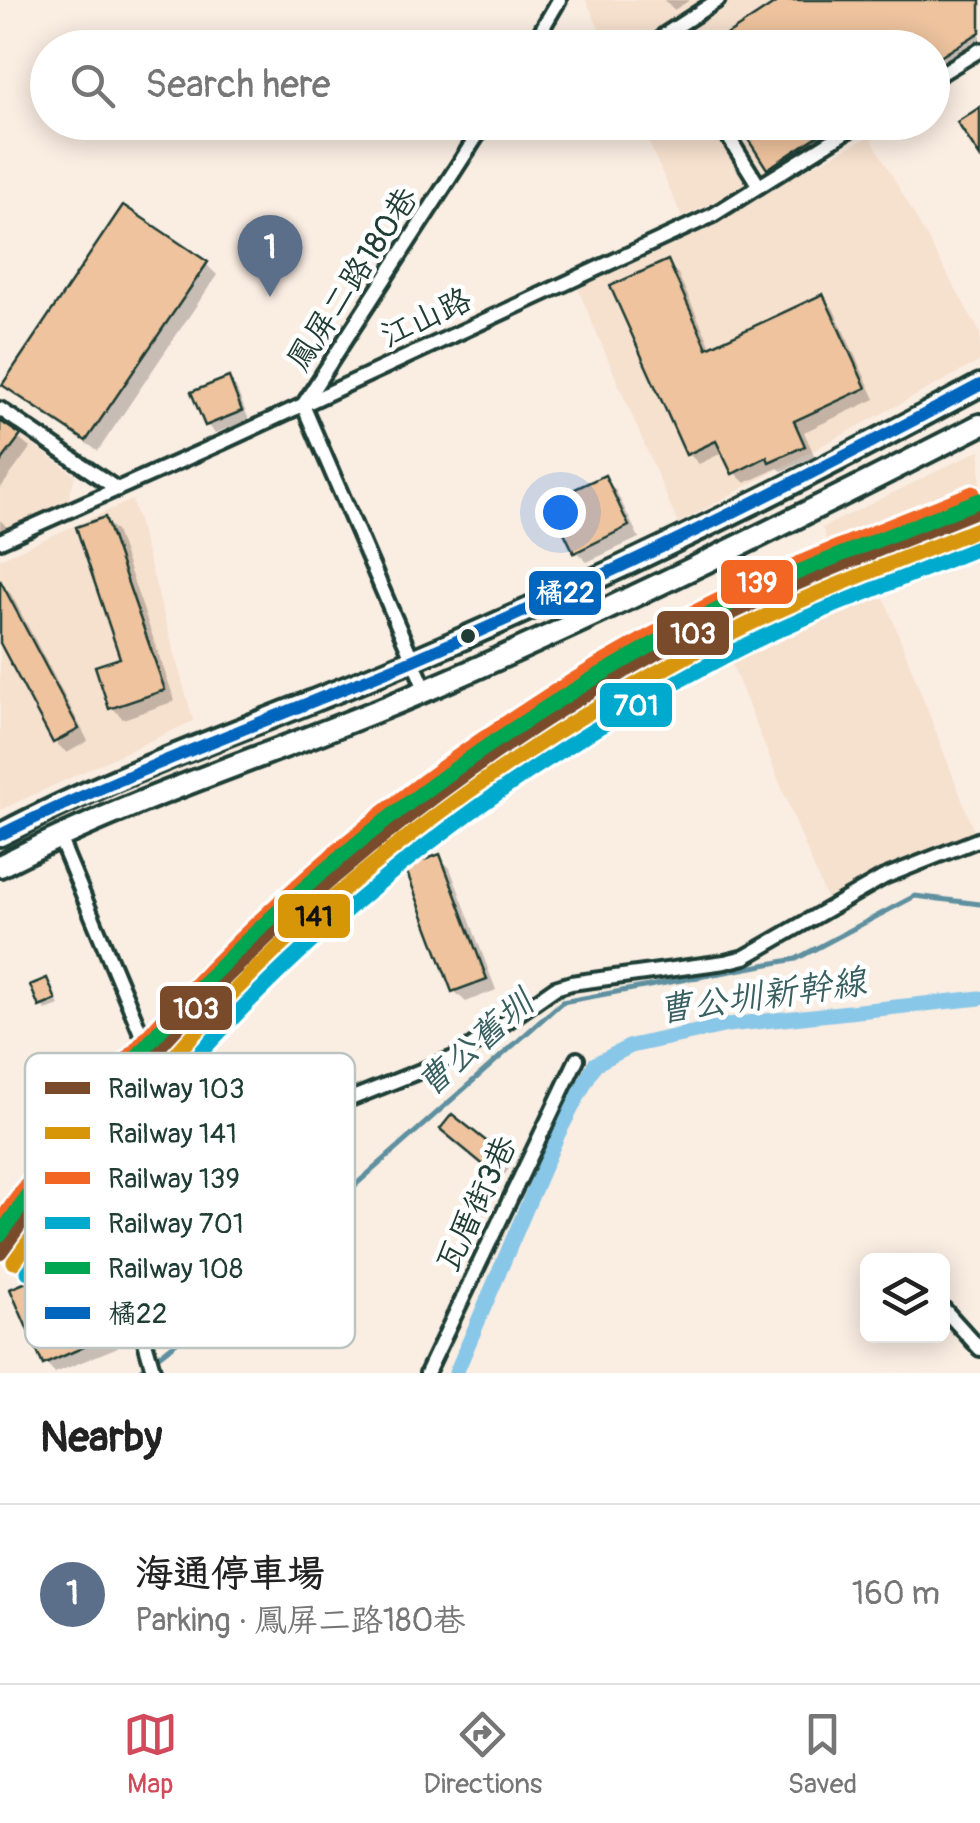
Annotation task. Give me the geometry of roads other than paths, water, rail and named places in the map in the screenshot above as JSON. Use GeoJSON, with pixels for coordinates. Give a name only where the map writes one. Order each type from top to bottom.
{"type":"FeatureCollection","features":[{"type":"Feature","properties":{"kind":"main road"},"geometry":{"type":"LineString","coordinates":[[0,835],[205,742],[414,660],[563,595],[980,385]]}},
{"type":"Feature","properties":{"kind":"main road"},"geometry":{"type":"LineString","coordinates":[[0,866],[156,796],[426,691],[586,620],[980,425]]}},
{"type":"Feature","properties":{"kind":"main road"},"geometry":{"type":"LineString","coordinates":[[812,471],[826,504]]}},
{"type":"Feature","properties":{"kind":"street"},"geometry":{"type":"LineString","coordinates":[[542,30],[560,0]]}},
{"type":"Feature","properties":{"kind":"street"},"geometry":{"type":"LineString","coordinates":[[672,30],[718,0]]}},
{"type":"Feature","properties":{"kind":"street"},"geometry":{"type":"LineString","coordinates":[[950,68],[980,50]]}},
{"type":"Feature","properties":{"kind":"street","name":"鳳屏二路180巷"},"geometry":{"type":"LineString","coordinates":[[426,691],[303,405],[474,140]]}},
{"type":"Feature","properties":{"kind":"street"},"geometry":{"type":"LineString","coordinates":[[730,140],[759,186]]}},
{"type":"Feature","properties":{"kind":"street","name":"江山路"},"geometry":{"type":"LineString","coordinates":[[0,541],[712,215],[833,140]]}},
{"type":"Feature","properties":{"kind":"street"},"geometry":{"type":"LineString","coordinates":[[0,410],[117,489]]}},
{"type":"Feature","properties":{"kind":"street"},"geometry":{"type":"LineString","coordinates":[[59,838],[145,1043]]}},
{"type":"Feature","properties":{"kind":"street"},"geometry":{"type":"LineString","coordinates":[[355,1098],[458,1056],[555,988],[745,957],[884,877],[980,839]]}},
{"type":"Feature","properties":{"kind":"street","name":"瓦厝街3巷"},"geometry":{"type":"LineString","coordinates":[[427,1373],[577,1059]]}},
{"type":"Feature","properties":{"kind":"street"},"geometry":{"type":"LineString","coordinates":[[950,1316],[980,1349]]}},
{"type":"Feature","properties":{"kind":"waterway","name":"曹公舊圳"},"geometry":{"type":"LineString","coordinates":[[355,1185],[562,1002],[796,959],[915,896],[980,904]]}},
{"type":"Feature","properties":{"kind":"waterway","name":"曹公圳新幹線"},"geometry":{"type":"LineString","coordinates":[[456,1373],[558,1134],[595,1064],[631,1046],[728,1025],[980,998]]}},
{"type":"Feature","properties":{"kind":"waterway","name":"曹公舊圳"},"geometry":{"type":"LineString","coordinates":[[137,1373],[169,1348]]}},
{"type":"Feature","properties":{"kind":"tunnel"},"geometry":{"type":"LineString","coordinates":[[145,1043],[149,1053]]}},
{"type":"Feature","properties":{"kind":"rail line","name":"139"},"geometry":{"type":"LineString","coordinates":[[134,1053],[228,951],[313,872],[402,798],[496,730],[596,667],[701,609],[802,562],[973,493]]}},
{"type":"Feature","properties":{"kind":"rail line","name":"108"},"geometry":{"type":"LineString","coordinates":[[141,1053],[266,922],[333,863],[474,755],[548,706],[736,601],[980,500]]}},
{"type":"Feature","properties":{"kind":"rail line","name":"103"},"geometry":{"type":"LineString","coordinates":[[154,1053],[209,994],[339,873],[479,764],[553,714],[629,668],[741,609],[980,509]]}},
{"type":"Feature","properties":{"kind":"rail line","name":"141"},"geometry":{"type":"LineString","coordinates":[[178,1053],[279,947],[346,888],[415,832],[561,729],[747,625],[980,528]]}},
{"type":"Feature","properties":{"kind":"rail line","name":"701"},"geometry":{"type":"LineString","coordinates":[[201,1053],[293,959],[358,901],[497,793],[646,699],[754,641],[980,547]]}},
{"type":"Feature","properties":{"kind":"rail line","name":"139"},"geometry":{"type":"LineString","coordinates":[[0,1222],[25,1189]]}},
{"type":"Feature","properties":{"kind":"rail line","name":"108"},"geometry":{"type":"LineString","coordinates":[[0,1235],[25,1201]]}},
{"type":"Feature","properties":{"kind":"rail line","name":"103"},"geometry":{"type":"LineString","coordinates":[[0,1252],[25,1217]]}},
{"type":"Feature","properties":{"kind":"rail line","name":"141"},"geometry":{"type":"LineString","coordinates":[[14,1262],[25,1247]]}},
{"type":"Feature","properties":{"kind":"place","name":"海通停車場"},"geometry":{"type":"Point","coordinates":[270,297]}}]}
